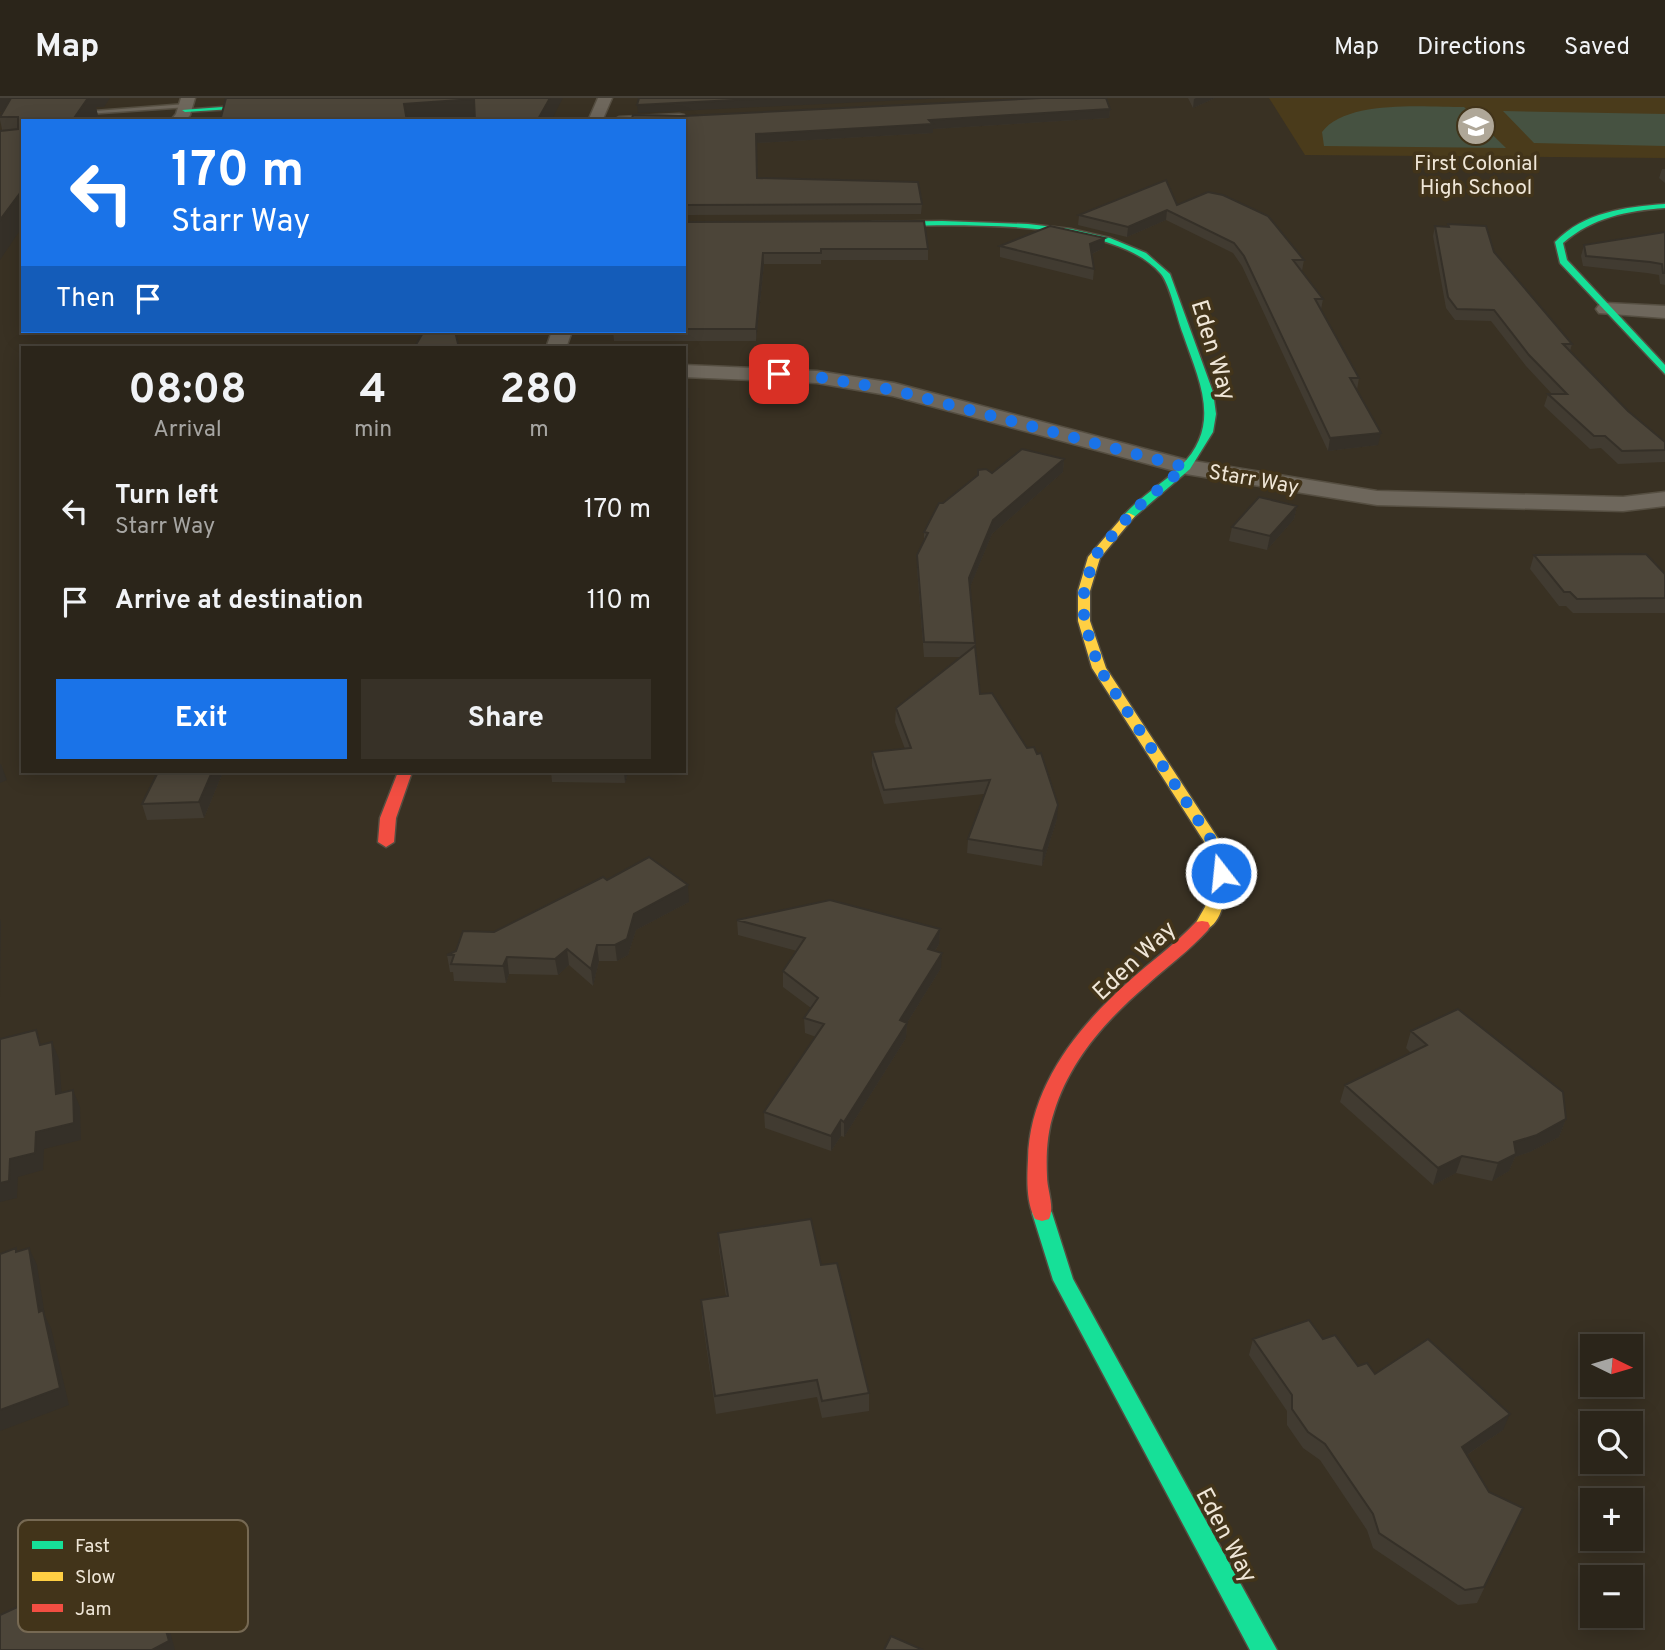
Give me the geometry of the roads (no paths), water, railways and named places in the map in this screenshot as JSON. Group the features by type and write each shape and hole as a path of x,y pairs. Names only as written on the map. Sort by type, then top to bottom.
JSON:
{"street":[{"path":"596,119 605,98"},
{"path":"184,109 293,104"},
{"path":"665,119 688,118"},
{"path":"1665,206 1630,209 1592,219 1569,229 1559,242 1563,261 1665,371"},
{"name":"Eden Way","path":"851,224 1037,227 1106,240 1133,250 1158,265 1166,274 1208,392 1211,414 1208,432 1198,452 1185,467 1133,511 1098,551 1084,591 1084,621 1099,668 1215,846 1221,873 1219,895 1206,922 1194,937 1133,987 1078,1047 1053,1083 1040,1119 1035,1169 1042,1223 1063,1280 1264,1650"},
{"path":"1606,309 1665,312"},
{"name":"Starr Way","path":"686,371 817,377 894,390 1185,467 1377,498 1623,504 1665,499"},
{"path":"386,842 388,818 405,773"}],"lane":[{"path":"66,114 184,109"}],"place":[{"name":"First Colonial High School","path":"1476,126"}]}
